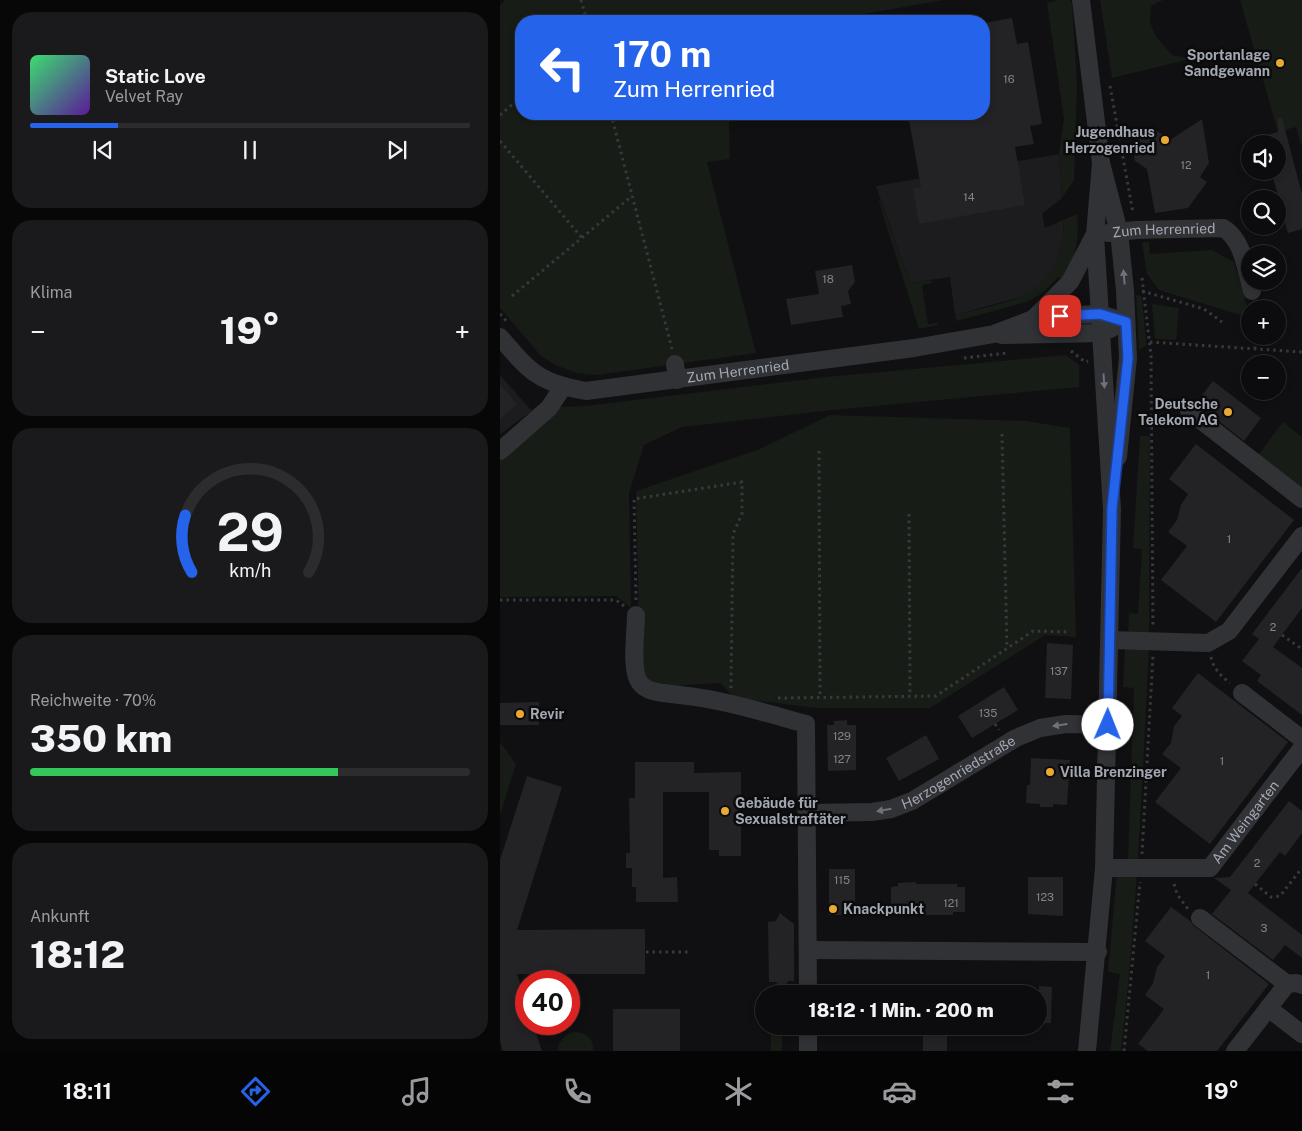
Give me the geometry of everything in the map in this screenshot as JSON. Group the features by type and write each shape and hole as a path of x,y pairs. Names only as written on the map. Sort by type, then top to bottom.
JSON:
{"street":[{"path":"1081,0 1101,163 1120,232 1126,322 1128,358 1112,508"},
{"path":"1088,1051 1104,868 1112,508 1095,235 1101,163"},
{"name":"Zum Herrenried","path":"1095,235 1120,232 1223,228 1230,232 1238,242 1252,291"},
{"path":"1033,319 1070,282 1095,235"},
{"name":"Zum Herrenried","path":"505,332 527,368 544,380 563,387 586,391 676,372 914,348 994,334 1033,319 1100,314 1126,322"},
{"name":"Zum Herrenried","path":"994,334 1010,336 1101,333 1126,322"},
{"path":"500,451 549,408 563,387"},
{"path":"1189,411 1302,499"},
{"path":"1110,640 1208,643 1229,631 1302,536"},
{"path":"636,616 635,670 640,683 648,689 660,693 704,697 806,724 808,985"},
{"path":"1242,692 1302,739"},
{"name":"Herzogenriedstraße","path":"807,813 872,812 891,809 912,802 1016,738 1040,728 1066,724 1108,725"},
{"name":"Am Weingarten","path":"1104,868 1210,868 1296,769 1302,748"},
{"path":"1195,915 1295,985 1268,1008 1235,1051"},
{"path":"808,950 1098,952"},
{"path":"1268,1008 1302,1034"},
{"path":"808,1035 808,1051"}],"path":[{"path":"581,0 585,15"},
{"path":"1108,78 1133,216"},
{"path":"500,115 515,102"},
{"path":"613,120 676,372"},
{"path":"500,141 582,238"},
{"path":"512,296 632,196"},
{"path":"1144,291 1204,309 1222,322"},
{"path":"500,314 505,332"},
{"path":"1150,342 1302,352"},
{"path":"1077,355 1085,362"},
{"path":"1002,434 1007,649"},
{"path":"819,451 820,698"},
{"path":"636,616 634,499 742,482 742,514 732,534 732,687 725,703"},
{"path":"909,514 910,696"},
{"path":"500,600 616,600 636,616"},
{"path":"770,696 779,698 820,698 936,696 1033,631 1070,632"},
{"path":"1282,635 1302,649"},
{"path":"1208,643 1212,663 1223,678"},
{"path":"995,724 999,731"},
{"path":"1255,884 1272,897 1280,896 1302,868"},
{"path":"1171,869 1177,894 1195,915"},
{"path":"646,952 691,952"}],"shaded area":[{"path":"505,0 944,0 858,15 515,15 515,120 730,120 730,159 707,162 756,353 597,375 577,373 555,365 541,356 500,308 500,5"},
{"path":"1058,0 1070,0 1072,4 1077,84 1074,180 1062,198 1059,154 1064,119 1047,3"},
{"path":"1100,0 1163,0 1151,6 1150,23 1157,38 1172,55 1190,59 1112,78"},
{"name":"Sportanlage Sandgewann","path":"1240,0 1302,0 1302,148 1296,127 1278,132"},
{"path":"1059,154 1062,198 1042,214 1045,228 1063,220 1063,240 1051,274 1037,289 1021,297 955,315 950,277 910,283 876,186"},
{"path":"880,199 910,283 931,280 932,283 922,285 928,324 938,323 938,325 919,329 879,202"},
{"path":"1077,214 1078,232 1076,248 1064,280 1058,277 1044,292 1023,303 957,321 955,315 1016,298 1029,292 1041,283 1051,272 1060,252 1063,238 1063,220"},
{"path":"1142,242 1149,242 1150,254 1212,250 1234,262 1245,300 1241,300 1241,315 1159,290 1147,274"},
{"path":"1136,295 1141,296 1142,299 1146,342 1146,346 1139,350"},
{"path":"1152,304 1179,308 1176,340 1155,339"},
{"path":"1066,355 1079,365 1079,387 832,410 682,427 644,445 629,493 631,608 616,596 500,597 500,458 558,407 585,406 826,377"},
{"path":"500,375 532,411 500,434"},
{"path":"830,415 1026,421 1070,428 1076,637 1045,635 930,708 818,708 735,698 720,683 654,687 640,671 636,491 760,449"},
{"path":"1283,422 1302,437 1302,487 1299,491 1256,458"},
{"path":"1140,436 1150,436 1149,636 1128,635 1129,613 1138,614 1142,549 1133,548"},
{"path":"1125,649 1149,650 1138,851 1127,1001 1121,1051 1110,1051 1120,974 1108,972 1118,861 1128,861 1134,688 1123,687"},
{"path":"500,742 516,764 500,815"},
{"path":"580,1033 582,1033 590,1039 594,1051 558,1051 562,1039 567,1035 580,1035"},
{"path":"771,1035 782,1035 782,1051 771,1051"}],"building":[{"path":"1012,18 1017,44 1028,42 1042,124 1030,126 1034,144 1015,147 1025,205 919,224 913,188 921,187 909,120 990,120 990,22"},
{"path":"1278,118 1282,118 1302,194 1302,229 1288,233 1286,226 1286,190 1277,190 1274,180 1286,180 1286,135 1268,135 1278,132"},
{"path":"1202,119 1209,163 1200,177 1207,182 1188,208 1155,213 1147,169 1135,161 1132,146 1141,134 1156,130 1170,140"},
{"path":"852,265 855,282 848,291 851,304 841,306 843,317 791,325 786,299 819,294 815,271"},
{"name":"Deutsche Telekom AG","path":"1213,381 1261,418 1244,441 1196,403"},
{"path":"500,384 517,404 500,419"},
{"path":"1196,444 1294,520 1216,622 1161,580 1187,546 1168,532 1177,520 1181,505 1188,494 1169,479"},
{"path":"1302,568 1302,608 1273,647 1302,668 1302,715 1257,681 1261,675 1242,661 1259,639 1252,634"},
{"path":"1047,643 1073,645 1071,699 1045,698"},
{"path":"1198,673 1288,742 1210,844 1155,802 1181,768 1162,754 1171,743 1174,726 1182,716 1172,708"},
{"path":"1004,687 1018,710 972,738 958,716"},
{"name":"Revir","path":"539,702 539,725 500,725 500,703"},
{"path":"847,720 847,725 856,725 856,770 828,771 827,725 834,725 834,721"},
{"path":"926,735 939,759 899,781 886,758"},
{"name":"Villa Brenzinger","path":"1031,758 1070,760 1067,805 1053,804 1053,807 1040,807 1040,804 1026,803 1027,785 1030,785"},
{"path":"635,762 694,762 694,773 741,772 741,856 719,856 719,850 709,850 709,792 663,792 663,878 677,877 678,902 636,902 636,887 632,887 632,868 626,868 626,853 630,853 629,798 635,798"},
{"path":"527,776 562,787 517,930 645,929 645,974 580,974 580,970 515,970 515,1035 537,1035 542,1051 503,1051 500,1041 500,860"},
{"path":"1289,801 1302,811 1302,833 1285,856 1280,852 1248,893 1302,935 1302,958 1285,945 1273,960 1212,914 1231,890 1214,878 1230,877"},
{"path":"829,869 855,869 855,915 829,915"},
{"path":"1028,877 1063,877 1063,916 1028,914"},
{"path":"916,882 916,884 957,884 957,887 965,887 965,912 953,912 953,915 902,915 902,911 891,911 891,887 898,886 898,883"},
{"path":"1171,907 1269,984 1217,1051 1148,1051 1138,1044 1164,1009 1145,995 1153,983 1157,967 1165,956 1145,941"},
{"path":"780,913 794,924 794,981 788,981 786,985 769,982 768,922 776,921"},
{"path":"1047,987 1052,987 1051,1023 1047,1023"},
{"path":"613,1009 680,1009 680,1051 613,1051"},
{"path":"923,1035 947,1035 947,1051 923,1051"}],"place":[{"name":"Sportanlage Sandgewann","path":"1280,63"},
{"name":"Jugendhaus Herzogenried","path":"1165,140"},
{"name":"Deutsche Telekom AG","path":"1228,412"},
{"name":"Revir","path":"520,714"},
{"name":"Villa Brenzinger","path":"1050,772"},
{"name":"Gebäude für Sexualstraftäter","path":"725,811"},
{"name":"Knackpunkt","path":"833,909"}],"route":[{"path":"1060,316 1100,314 1126,322 1128,358 1112,508 1108,725"}]}
